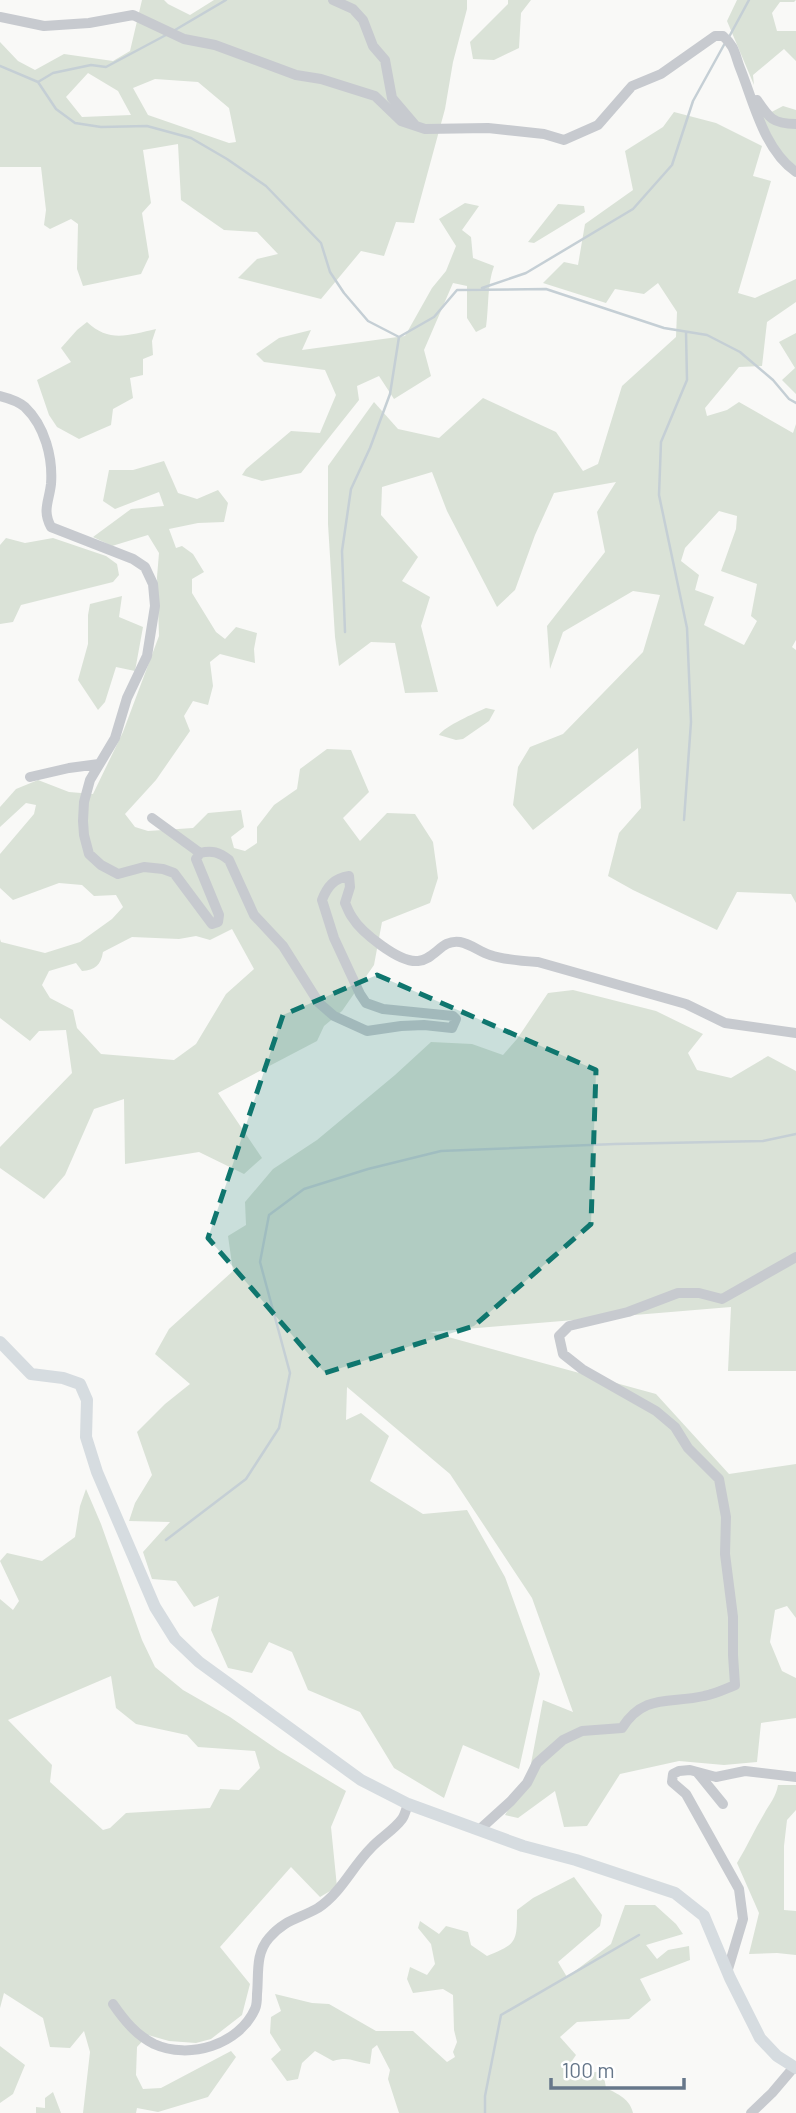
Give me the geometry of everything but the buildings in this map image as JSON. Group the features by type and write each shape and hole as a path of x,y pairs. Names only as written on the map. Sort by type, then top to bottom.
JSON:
{"main road":[{"path":"0,1342 31,1374 63,1378 80,1384 87,1400 86,1437 97,1472 155,1606 175,1639 199,1662 350,1772 408,1804 523,1846 576,1860 675,1893 704,1916 730,1978 760,2038 777,2056 795,2068"}],"street":[{"path":"333,0 353,9 363,20 373,46 385,60 391,98 415,126"},
{"path":"0,17 44,26 89,23 133,15 184,39 215,45 296,75 321,79 375,96 401,121 425,129 488,128 544,134 564,140 598,125 632,86 661,74 715,36 723,36 732,44 772,148 796,172"},
{"path":"751,96 758,100 769,117 781,124 796,124"},
{"path":"0,396 24,407 38,425 49,452 52,468 46,517 51,527 133,559 145,567 152,584 155,606 147,656 127,698 114,738 90,780 84,802 84,835 89,854 101,865 118,874 144,867 174,873 212,924 218,922 219,915 201,875 197,859 200,853 210,850 223,855 229,860 254,915 283,946 319,1003 334,1016 367,1031 424,1025 452,1028 456,1019 453,1016 383,1009 366,1003 334,938 322,900 327,888 340,877 349,876 350,887 345,902 352,918 363,931 401,958 417,962 433,956 450,942 463,942 490,955 538,962 685,1004 725,1023 796,1033"},
{"path":"30,777 99,764"},
{"path":"152,818 200,853"},
{"path":"479,1830 511,1801 527,1783 537,1763 563,1740 582,1731 622,1728 630,1715 643,1705 704,1696 735,1685 733,1617 725,1555 726,1517 719,1479 688,1448 675,1427 656,1411 582,1369 563,1354 559,1336 569,1326 628,1312 678,1293 699,1293 722,1299 796,1257"},
{"path":"728,1969 743,1919 739,1889 686,1794 672,1782 673,1774 690,1770 716,1777 745,1770 796,1777"},
{"path":"697,1772 723,1804"},
{"path":"113,2004 127,2025 153,2044 171,2050 205,2050 228,2038 243,2026 256,2008 259,1974 257,1959 268,1939 290,1920 318,1908 339,1890 370,1849 404,1818 408,1804"},
{"path":"751,2113 795,2068"}],"highlighted area":[{"path":"377,975 596,1070 591,1224 474,1326 325,1373 208,1238 283,1015"}],"shaded area":[{"path":"142,0 164,0 190,15 214,0 467,0 445,109 414,223 396,222 384,256 361,251 321,299 238,278 257,259 278,254 257,232 224,230 181,200 178,144 143,150 151,203 142,213 149,257 141,274 83,286 77,269 78,224 71,219 50,229 44,225 46,210 41,167 0,167 0,42 18,61 35,70 64,54 113,61 130,51","holes":["88,73 118,91 131,115 82,117 66,97","155,79 198,82 229,108 236,142 229,143 148,115 133,88"]},
{"path":"508,0 531,0 521,13 519,48 494,60 473,59 470,42 508,4"},
{"path":"737,0 796,0 780,2 772,13 777,31 796,31 796,61 784,49 753,75 754,85 727,21"},
{"path":"783,106 796,110 796,166 780,153 762,117"},
{"path":"674,112 716,123 762,146 753,176 771,181 738,293 755,298 796,279 796,302 767,322 762,366 739,367 705,408 707,416 727,410 739,402 793,433 796,424 796,640 792,647 796,650 796,903 791,894 737,892 717,930 608,876 619,833 641,808 638,748 533,830 513,805 518,767 530,747 563,734 643,652 660,595 633,591 563,632 550,669 547,626 605,552 597,512 616,482 554,493 515,590 497,607 447,511 432,472 382,487 381,515 418,557 402,581 430,597 421,626 438,692 405,693 395,643 371,642 339,666 335,637 328,524 328,466 374,402 398,429 439,438 483,398 556,432 583,471 598,464 622,386 676,337 677,312 658,283 644,294 615,289 606,303 543,283 564,262 578,265 585,224 633,190 625,151 663,127","holes":["719,511 737,516 736,529 721,571 757,584 751,616 757,621 744,645 704,625 714,597 695,590 699,575 681,561 685,548"]},
{"path":"465,203 479,206 462,230 471,237 473,258 494,266 486,327 476,332 467,318 467,286 453,283 424,350 431,376 394,399 379,376 357,386 359,400 301,473 262,481 242,475 291,431 320,433 336,395 325,370 264,362 256,354 279,338 311,330 302,350 405,336 432,288 446,271 456,246 439,219"},
{"path":"558,204 584,206 585,212 534,243 528,242"},
{"path":"87,322 103,333 120,336 156,329 152,341 153,355 143,359 143,375 130,378 133,398 113,409 111,425 79,439 57,427 49,415 37,380 71,362 61,348"},
{"path":"796,333 796,394 782,380 795,368 779,342"},
{"path":"164,461 178,493 197,499 218,490 228,503 224,522 198,523 169,529 176,548 182,546 193,554 204,572 192,579 192,593 216,632 225,639 236,627 257,633 255,663 220,654 210,662 213,686 208,705 193,701 184,716 190,731 156,780 125,814 135,827 148,831 193,828 208,813 241,810 244,827 231,837 234,848 245,851 257,843 257,827 274,805 297,789 300,769 327,749 351,750 369,792 343,818 360,841 387,813 415,814 433,842 438,878 430,903 382,922 374,965 342,1011 324,1026 317,1041 218,1093 262,1158 244,1174 199,1152 125,1164 124,1099 94,1109 65,1175 44,1199 0,1168 0,1147 72,1073 66,1030 39,1031 30,1041 0,1018 0,939 1,942 45,953 80,942 112,919 123,907 116,895 94,896 82,885 59,883 13,900 0,888 0,854 34,814 36,805 26,803 0,827 0,807 16,789 38,780 69,792 93,794 123,732 159,636 159,553 148,535 112,546 93,537 131,509 164,506 159,492 115,509 103,501 109,470 133,470","holes":["232,929 254,969 226,994 196,1044 174,1060 101,1054 77,1028 73,1010 50,998 42,985 49,971 76,963 82,971 94,968 101,960 103,952 132,937 179,939 196,936 210,940"]},
{"path":"6,538 25,543 53,538 106,556 117,564 119,575 113,582 21,605 13,622 0,624 0,545"},
{"path":"122,596 119,617 143,627 135,671 116,667 105,702 98,710 78,680 88,644 90,604"},
{"path":"486,708 495,710 489,721 463,739 456,740 439,735 454,724"},
{"path":"573,990 656,1011 703,1034 688,1053 697,1070 731,1078 768,1056 796,1071 796,1371 728,1371 731,1307 430,1332 656,1394 729,1474 796,1464 796,1618 787,1606 775,1610 770,1642 782,1671 796,1678 796,1718 761,1723 757,1762 724,1765 679,1761 620,1774 587,1826 564,1827 555,1791 518,1818 505,1815 529,1774 543,1700 573,1712 532,1598 450,1474 347,1387 346,1420 361,1413 389,1436 370,1481 423,1514 467,1510 505,1577 540,1674 519,1769 463,1745 444,1798 394,1768 360,1712 308,1690 292,1652 269,1642 252,1673 228,1668 211,1630 219,1596 194,1607 176,1581 152,1579 143,1552 170,1522 129,1521 135,1503 152,1475 137,1432 190,1384 155,1354 169,1329 233,1271 228,1236 246,1225 245,1202 273,1169 317,1140 431,1042 472,1044 503,1055 548,993"},
{"path":"86,1489 142,1640 155,1667 183,1690 346,1791 331,1827 337,1887 320,1897 291,1867 220,1947 250,1984 242,2015 211,2039 196,2043 169,2041 148,2035 137,2047 136,2075 143,2089 161,2088 231,2051 236,2057 208,2097 158,2112 137,2108 136,2113 83,2113 90,2052 84,2031 70,2048 50,2047 43,2018 4,1993 0,2008 0,1599 13,1610 19,1601 0,1561 7,1553 42,1561 75,1537","holes":["111,1676 116,1708 136,1724 187,1735 198,1747 255,1751 260,1768 239,1790 220,1789 210,1808 126,1813 110,1828 103,1830 50,1782 52,1765 8,1720"]},
{"path":"778,1785 796,1785 796,1810 787,1820 784,1846 784,1910 796,1911 796,1955 749,1954 759,1913 737,1863"},
{"path":"574,1877 602,1915 600,1926 558,1962 567,1977 611,1944 625,1905 655,1905 683,1934 646,1945 657,1959 668,1950 689,1946 690,1960 640,1979 651,2000 629,2019 577,2022 560,2037 576,2055 565,2071 575,2075 603,2071 606,2088 626,2101 633,2113 399,2113 388,2079 390,2070 377,2045 372,2049 370,2064 348,2059 333,2061 315,2051 302,2063 298,2079 287,2081 271,2059 281,2050 270,2033 271,2017 281,2011 275,1994 312,2003 329,2004 376,2031 413,2031 447,2062 455,2057 453,2052 457,2042 453,1995 443,1989 413,1993 407,1979 410,1967 427,1975 435,1964 431,1944 418,1928 420,1921 439,1934 446,1926 468,1932 471,1945 487,1956 510,1945 517,1929 517,1910 533,1898"},
{"path":"0,2046 25,2065 13,2094 0,2103"},
{"path":"53,2092 61,2113 36,2113 36,2107 45,2108 45,2098"}],"waterway":[{"path":"175,30 226,0"},
{"path":"729,37 749,0"},
{"path":"38,82 53,73 91,65 106,67 166,35"},
{"path":"482,288 526,273 633,209 672,165 693,101 725,43"},
{"path":"0,66 38,82 56,109 75,123 101,127 147,126 191,138 227,159 266,186 321,243 330,272 368,321 399,337 434,317 457,290 546,289 664,328 707,335 740,352 796,403"},
{"path":"684,820 691,722 687,628 659,495 661,442 687,380 686,332"},
{"path":"345,632 342,551 351,489 390,394 399,337"},
{"path":"166,1540 246,1479 279,1428 290,1373 260,1262 269,1215 304,1189 368,1169 441,1151 763,1141 796,1134"},
{"path":"485,2113 485,2096 501,2015 639,1935"}]}
